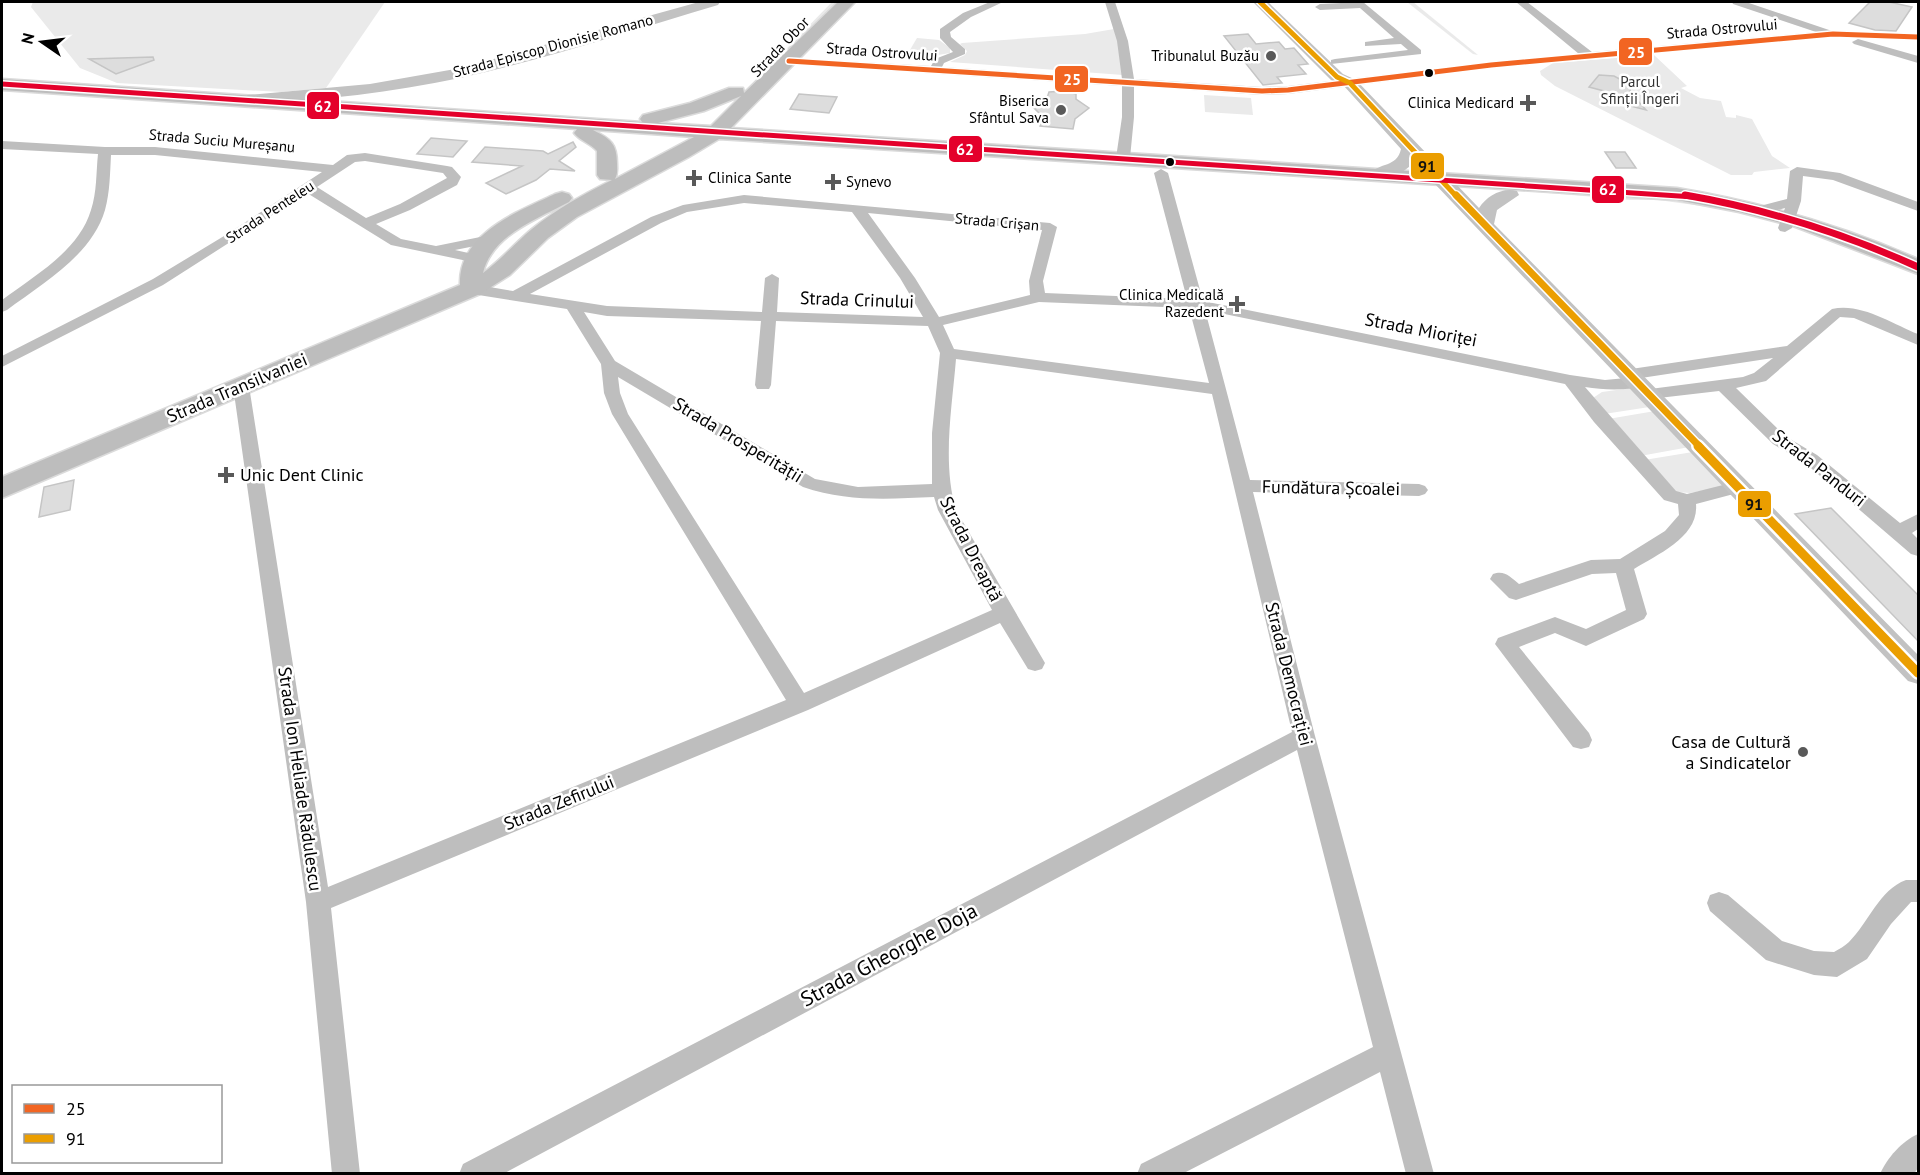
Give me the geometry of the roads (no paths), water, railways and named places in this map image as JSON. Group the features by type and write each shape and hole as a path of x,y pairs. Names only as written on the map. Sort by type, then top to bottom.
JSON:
{"main road":[{"name":"Strada Obor","path":"695,136 824,2"},
{"name":"Strada Obor","path":"695,136 762,89 847,2"},
{"path":"2,84 617,125 768,147 1161,173 1677,194 1776,213 1918,269"},
{"path":"762,89 756,102 756,111 762,120 778,130 824,140"},
{"path":"617,125 675,113 736,92"},
{"path":"2,94 584,133 824,140 1379,174 1510,195 1676,207 1721,214 1776,213"},
{"path":"584,133 598,140 607,150 615,178 701,156 768,147"},
{"name":"Strada Transilvaniei","path":"472,289 472,275 477,259 490,239 505,228 615,178 695,136"},
{"name":"Strada Transilvaniei","path":"2,488 472,289 495,275 569,212 615,178 695,136"},
{"path":"1721,214 1776,213"},
{"path":"490,239 518,254"},
{"path":"477,259 518,254"}],"street":[{"name":"Strada Episcop Dionisie Romano","path":"248,100 346,92 442,76 489,66 713,2"},
{"path":"935,70 939,61 959,54 960,49 946,38 944,32 967,15 998,2"},
{"path":"1110,2 1120,26 1130,83 1123,158"},
{"path":"1260,2 1337,77 1350,83 1410,148 1918,673"},
{"path":"1273,2 1348,75 1350,83"},
{"path":"1521,2 1591,57"},
{"path":"1737,2 1918,60"},
{"path":"1320,7 1363,5 1417,52 1335,62"},
{"name":"Strada Ostrovului","path":"789,61 1262,91 1350,83 1491,65 1833,34"},
{"path":"1833,34 1918,37"},
{"path":"1369,44 1403,40"},
{"name":"Strada Suciu Mureșanu","path":"2,145 105,151 155,151 336,168"},
{"path":"1379,174 1404,164 1409,156 1410,148"},
{"path":"2,307 65,256 93,225 98,211 105,151"},
{"name":"Strada Penteleu","path":"2,362 158,282 352,158 361,156 447,170 454,177 452,182 405,207 364,223"},
{"path":"1776,213 1797,171 1835,176 1918,207"},
{"name":"Strada Democrației","path":"1161,173 1219,390 1304,736 1420,1173"},
{"path":"308,188 396,242 477,259"},
{"path":"1485,223 1485,213 1489,206 1510,195"},
{"name":"Strada Crișan","path":"515,296 632,232 683,209 744,199 1050,227 1036,282 1039,297"},
{"path":"857,209 912,281 935,322 1039,297 1197,304"},
{"path":"433,250 490,239"},
{"path":"763,385 772,278"},
{"name":"Strada Crinului","path":"472,289 607,311 935,322 948,353"},
{"name":"Strada Mioriței","path":"1197,304 1570,380 1605,385 1639,383"},
{"name":"Strada Prosperității","path":"573,307 609,364 809,483 829,491 868,494 941,490"},
{"path":"1639,383 1722,384 1760,377 1837,312 1857,314 1918,340"},
{"path":"1639,383 1794,350"},
{"path":"948,353 1219,390"},
{"name":"Strada Dreaptă","path":"948,353 941,433 941,490 947,510 1004,613 1035,663"},
{"path":"609,364 612,393 620,414 800,704"},
{"path":"1570,380 1658,485 1670,496 1687,500 1739,487"},
{"name":"Strada Panduri","path":"1722,384 1779,440 1811,459 1918,549"},
{"name":"Strada Ion Heliade Rădulescu","path":"242,386 318,902 346,1173"},
{"name":"Fundătura Școalei","path":"1243,486 1419,489"},
{"path":"1500,579 1516,594 1591,567 1624,566 1672,536 1682,527 1688,515 1687,500"},
{"path":"1899,532 1918,520"},
{"path":"1581,740 1505,644 1555,625 1586,638 1636,614 1624,566"},
{"name":"Strada Zefirului","path":"318,902 800,704 1004,613"},
{"name":"Strada Gheorghe Doja","path":"473,1173 1304,736"},
{"path":"1719,903 1775,951 1814,963 1837,964 1858,950 1882,916 1906,891 1918,891"},
{"path":"1151,1173 1389,1053"},
{"path":"1894,1173 1918,1148"}],"place":[{"name":"Tribunalul Buzău","path":"1271,56"},
{"name":"Clinica Medicard","path":"1528,103"},
{"name":"Biserica Sfântul Sava","path":"1061,110"},
{"name":"Clinica Sante","path":"694,178"},
{"name":"Synevo","path":"833,182"},
{"name":"Clinica Medicală Razedent","path":"1237,304"},
{"name":"Unic Dent Clinic","path":"226,475"},
{"name":"Casa de Cultură a Sindicatelor","path":"1803,752"}],"park label":[{"name":"Parcul Sfinții Îngeri","path":"1640,90"}]}
